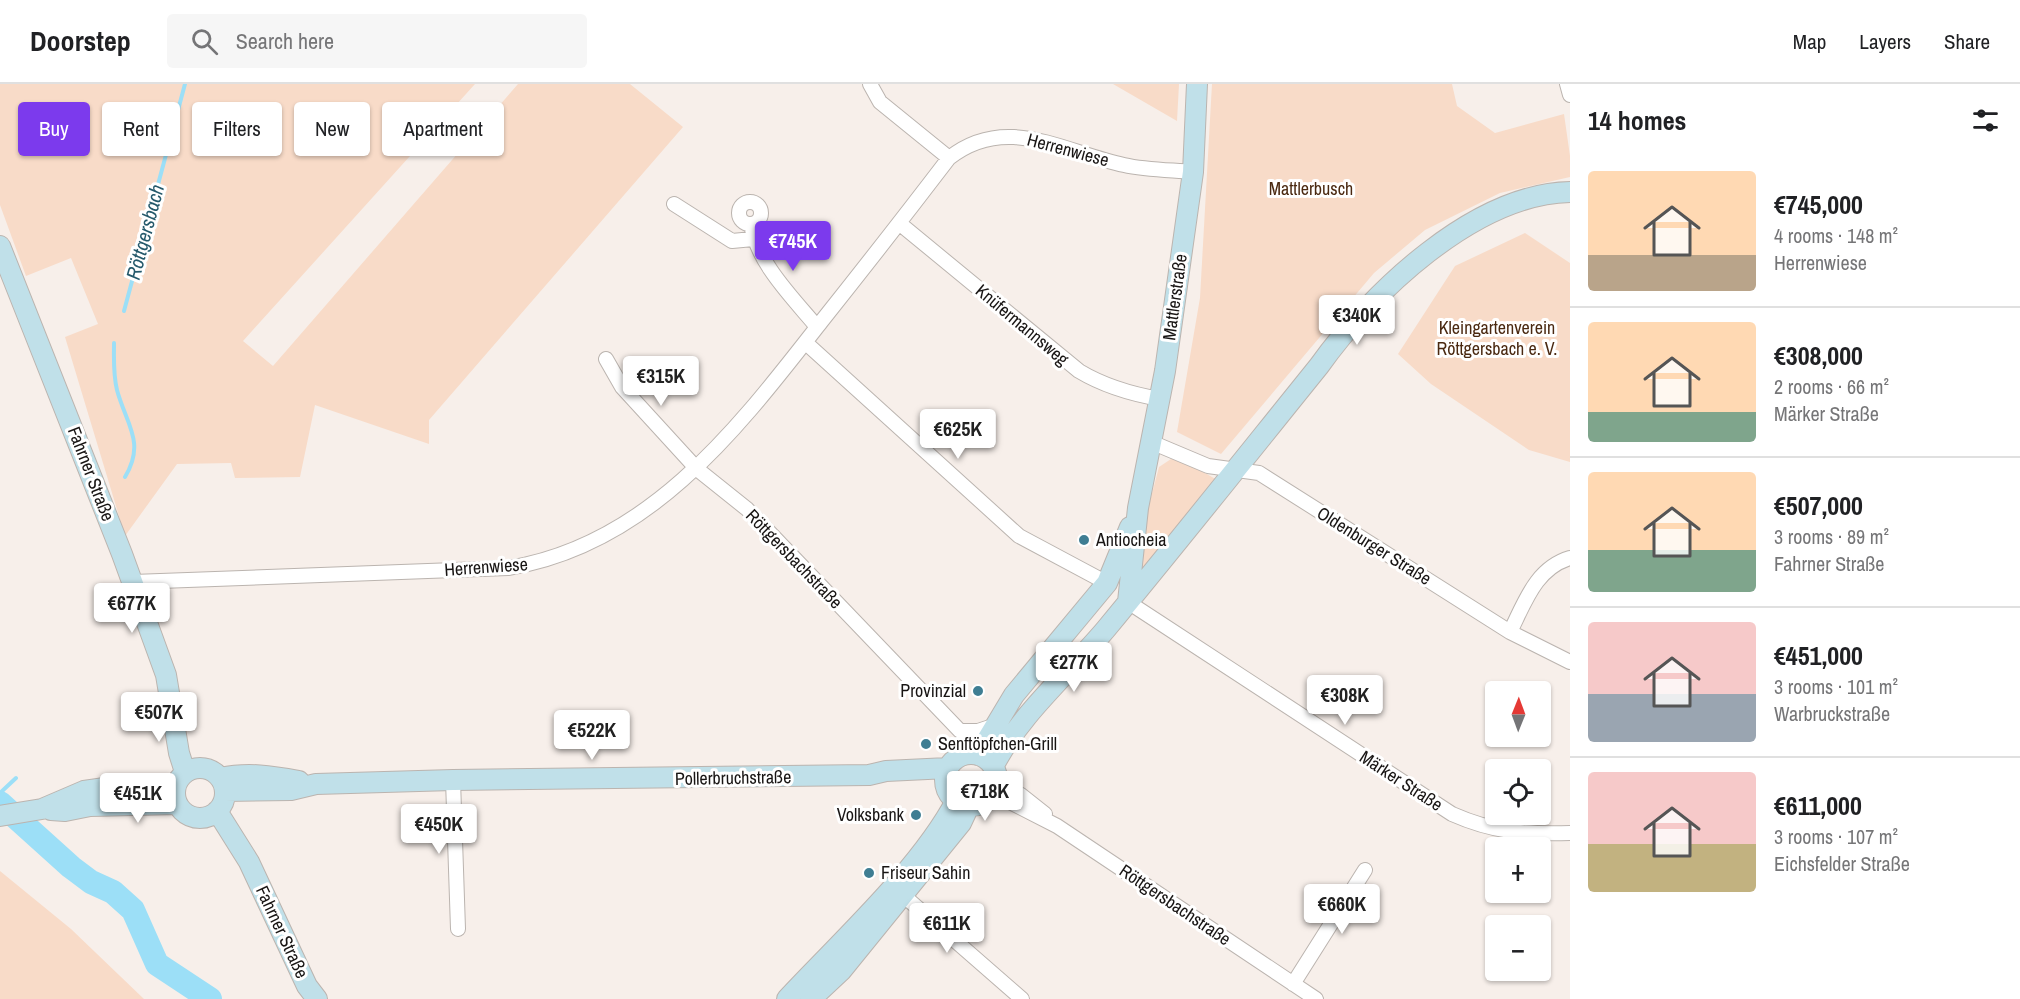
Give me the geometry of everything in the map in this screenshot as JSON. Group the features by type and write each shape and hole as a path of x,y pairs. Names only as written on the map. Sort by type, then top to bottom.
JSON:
{"street":[{"path":"870,84 880,102 949,158"},
{"name":"Mattlerstraße","path":"1128,602 1138,508 1160,399 1193,172 1197,84"},
{"path":"1567,84 1570,95"},
{"name":"Herrenwiese","path":"133,582 508,568 541,562 582,548 614,531 697,469 806,343 949,158 963,147 988,137 1024,136 1125,166 1193,172"},
{"path":"962,803 977,805 1001,750 1025,719 1128,602 1319,366 1347,327 1396,277 1478,221 1546,194 1570,192"},
{"path":"1478,221 1570,202"},
{"path":"674,204 732,241 753,239"},
{"name":"Knüfermannsweg","path":"899,223 1079,371 1097,382 1137,395 1160,399"},
{"path":"751,224 753,239 781,283 817,327"},
{"name":"Fahrner Straße","path":"0,246 133,582 166,675 172,705 191,769"},
{"path":"806,343 1019,536 1107,583"},
{"name":"Röttgersbachstraße","path":"606,359 622,387 697,469 747,509 960,731 978,731 996,725"},
{"name":"Oldenburger Straße","path":"1151,442 1208,466 1259,473 1510,632 1570,662"},
{"name":"Mattlerstraße","path":"990,775 996,725 1014,695 1107,583 1138,508"},
{"path":"1510,632 1543,572 1558,562 1570,558"},
{"name":"Märker Straße","path":"1128,602 1452,814 1500,831 1521,834 1570,833"},
{"path":"962,803 947,775 964,755 990,775"},
{"path":"191,769 213,771 223,784 225,797 211,814 186,814 175,797 178,779 191,769"},
{"name":"Pollerbruchstraße","path":"223,784 291,790 316,784 453,780 869,775 886,771 947,775"},
{"name":"Röttgersbachstraße","path":"990,775 1006,800 1057,826 1316,999"},
{"path":"453,780 458,928"},
{"path":"0,816 42,809 64,812 90,806 175,797"},
{"path":"811,999 841,971 939,830 962,803"},
{"name":"Fahrner Straße","path":"211,814 217,835 249,862 307,986 317,999"},
{"path":"1293,984 1365,870"},
{"path":"787,999 898,890"},
{"path":"898,890 1022,999"}],"green space":[{"path":"0,84 475,84 459,102 382,102 382,156 410,156 243,341 273,366 455,156 504,156 502,102 518,84 630,84 683,127 429,420 429,444 315,405 300,477 235,478 231,463 177,464 125,536 65,337 98,324 71,258 26,276 0,205"},
{"path":"1113,84 1179,84 1177,121"},
{"name":"Mattlerbusch","path":"1212,84 1452,84 1457,106 1495,133 1564,114 1570,156 1570,177 1500,193 1425,230 1374,273 1221,454 1177,432 1200,298"},
{"name":"Kleingartenverein Röttgersbach e. V.","path":"1525,233 1570,263 1570,462 1529,450 1431,384 1398,354 1455,266"},
{"path":"1171,459 1184,461 1219,481 1214,494 1203,494 1143,568 1144,524 1159,467"},
{"path":"0,871 71,929 144,999 0,999"}],"waterway":[{"name":"Röttgersbach","path":"124,311 185,84"},
{"name":"Röttgersbach","path":"114,343 116,384 134,443 131,465 125,477"},
{"name":"Röttgersbach","path":"0,793 16,778"},
{"path":"0,803 71,867 91,882 113,892 133,910 157,964 210,999"}],"place":[{"name":"Antiocheia","path":"1084,540"},
{"name":"Provinzial","path":"978,691"},
{"name":"Senftöpfchen-Grill","path":"926,744"},
{"name":"Volksbank","path":"916,815"},
{"name":"Friseur Sahin","path":"869,873"}]}
